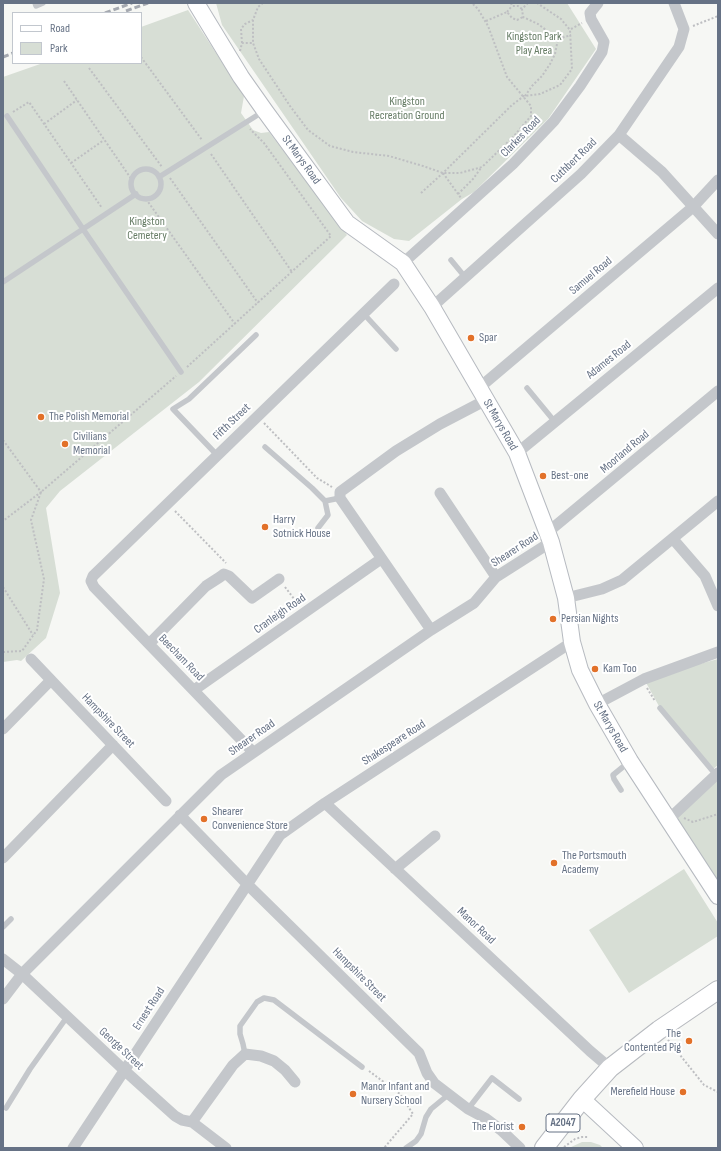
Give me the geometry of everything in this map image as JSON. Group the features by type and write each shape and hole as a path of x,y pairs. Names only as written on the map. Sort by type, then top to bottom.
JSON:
{"main road":[{"name":"A2047","path":"544,1148 582,1099 610,1068 659,1030 718,990"}],"street":[{"name":"St Marys Road","path":"196,3 241,77 347,223 403,263 432,307 517,453 550,537 566,598 572,642 580,670 597,704 630,761 671,817 718,896"},
{"name":"Clarkes Road","path":"403,263 513,164 554,121 580,86 602,52 604,42 591,19 590,13 598,3"},
{"path":"674,3 684,29"},
{"name":"Cuthbert Road","path":"432,307 581,174 619,135 679,47 684,29"},
{"path":"619,135 662,172 718,234"},
{"name":"Samuel Road","path":"340,495 396,451 440,424 482,394 693,206 718,180"},
{"name":"Fifth Street","path":"91,581 93,576 394,284"},
{"name":"Adames Road","path":"517,453 718,288"},
{"name":"Moorland Road","path":"550,537 718,392"},
{"path":"440,493 496,577"},
{"path":"340,495 381,559 431,630"},
{"path":"566,598 602,590 622,580 718,501"},
{"name":"Shearer Road","path":"3,999 22,974 212,782 253,752 474,602 496,577 550,537"},
{"path":"673,539 704,576 718,606"},
{"name":"Cranleigh Road","path":"194,690 381,559"},
{"path":"149,644 206,586 224,574 229,576 252,598 279,579"},
{"name":"Beecham Road","path":"91,581 94,587 253,752"},
{"name":"Shakespeare Road","path":"247,884 280,835 325,803 572,642"},
{"path":"597,704 644,679 718,652"},
{"name":"Hampshire Street","path":"31,659 166,801"},
{"path":"3,729 51,680"},
{"path":"3,858 113,745"},
{"path":"671,817 717,774"},
{"name":"Manor Road","path":"325,803 610,1068"},
{"name":"Hampshire Street","path":"180,815 247,884 419,1052 427,1073 434,1083 448,1095 501,1130 520,1148"},
{"path":"395,869 435,836"},
{"name":"Ernest Road","path":"73,1148 247,884"},
{"name":"George Street","path":"3,959 22,974 175,1116 182,1120 192,1122 226,1148"},
{"path":"697,1004 718,984"},
{"path":"192,1122 233,1065 245,1054 262,1056 274,1061 285,1070 295,1082"},
{"path":"582,1099 635,1148"}],"lane":[{"path":"35,3 36,6 43,3"},
{"path":"159,177 265,111"},
{"path":"7,116 181,372"},
{"path":"147,170 152,171 159,177 161,182 159,192 151,198 146,199 139,197 133,190 132,180 138,172 147,170"},
{"path":"3,282 136,194"},
{"path":"451,260 465,278"},
{"path":"364,313 396,349"},
{"path":"217,455 173,409 189,399 256,335"},
{"path":"527,388 555,422"},
{"path":"265,447 312,488 325,502 328,515 318,528"},
{"path":"325,502 340,495"},
{"path":"660,708 717,774"},
{"path":"621,790 613,775 630,761"},
{"path":"3,927 11,919"},
{"path":"245,1054 244,1044 240,1034 240,1026 257,1002 264,998 274,1000 362,1067"},
{"path":"6,1108 30,1069 67,1017"},
{"path":"468,1109 492,1078 519,1099"},
{"path":"406,1148 416,1141 421,1134 426,1117 431,1109 448,1095"}],"path":[{"path":"263,3 258,7 253,20 253,43 259,59 308,130 330,146 353,152 389,156 423,166 443,174 460,173 482,167"},
{"path":"458,194 473,179 482,167 513,137 531,116 531,106 507,77 486,21 472,3"},
{"path":"522,9 528,3"},
{"path":"524,96 540,94 560,85 572,69 570,30 561,19 537,3"},
{"path":"486,21 507,12 512,4 522,9 523,17"},
{"path":"507,12 512,18 517,20 523,17"},
{"path":"684,29 718,16"},
{"path":"523,17 538,24 558,39"},
{"path":"236,55 240,52 242,43 241,29 245,24 253,20"},
{"path":"558,39 571,35"},
{"path":"421,192 443,174 493,124 524,96 542,76 555,54 558,39"},
{"path":"242,43 253,43"},
{"path":"142,58 207,148 292,272"},
{"path":"89,68 166,173 258,303"},
{"path":"64,81 132,180"},
{"path":"44,124 77,100"},
{"path":"7,116 29,102 106,214"},
{"path":"3,521 41,492 181,372 331,236 264,143 245,124"},
{"path":"70,163 104,139"},
{"path":"443,174 468,205"},
{"path":"146,199 235,324"},
{"path":"257,416 317,478 340,495"},
{"path":"3,440 41,492"},
{"path":"3,652 22,651 37,630 44,579 31,520 41,492"},
{"path":"168,503 226,563 224,574"},
{"path":"279,579 305,613"},
{"path":"3,587 33,635"},
{"path":"644,679 648,690 660,708"},
{"path":"671,817 693,822 718,814"},
{"path":"659,1030 704,1085 718,1092"},
{"path":"362,1067 400,1094 412,1114 384,1148"},
{"path":"563,1148 575,1139 589,1137"}],"green space":[{"name":"Kingston Recreation Ground","path":"216,3 567,3 596,49 548,119 474,192 462,199 409,241 394,239 362,221 341,198 222,25"},
{"name":"Kingston Cemetery","path":"188,10 244,96 241,113 253,130 261,133 269,132 347,235 199,382 60,491 46,508 60,593 46,638 21,661 17,660 3,662 3,77 40,64 142,64 142,27"},
{"path":"718,659 718,765 712,770 660,708 644,679"},
{"path":"718,773 718,896 668,820"},
{"path":"684,869 718,923 718,936 629,993 589,930"},
{"path":"582,1142 591,1142 600,1145 603,1148 569,1148"}],"railway":[{"path":"108,12 132,3"},
{"path":"126,11 148,3"},
{"path":"3,57 12,53"}],"place":[{"name":"Spar","path":"471,338"},
{"name":"The Polish Memorial","path":"41,417"},
{"name":"Civilians Memorial","path":"65,444"},
{"name":"Best-one","path":"543,476"},
{"name":"Harry Sotnick House","path":"265,527"},
{"name":"Persian Nights","path":"553,619"},
{"name":"Kam Too","path":"595,669"},
{"name":"Shearer Convenience Store","path":"204,819"},
{"name":"The Portsmouth Academy","path":"554,863"},
{"name":"The Contented Pig","path":"689,1041"},
{"name":"Merefield House","path":"683,1092"},
{"name":"Manor Infant and Nursery School","path":"353,1094"},
{"name":"The Florist","path":"522,1127"}],"park label":[{"name":"Kingston Park Play Area","path":"534,44"}]}
